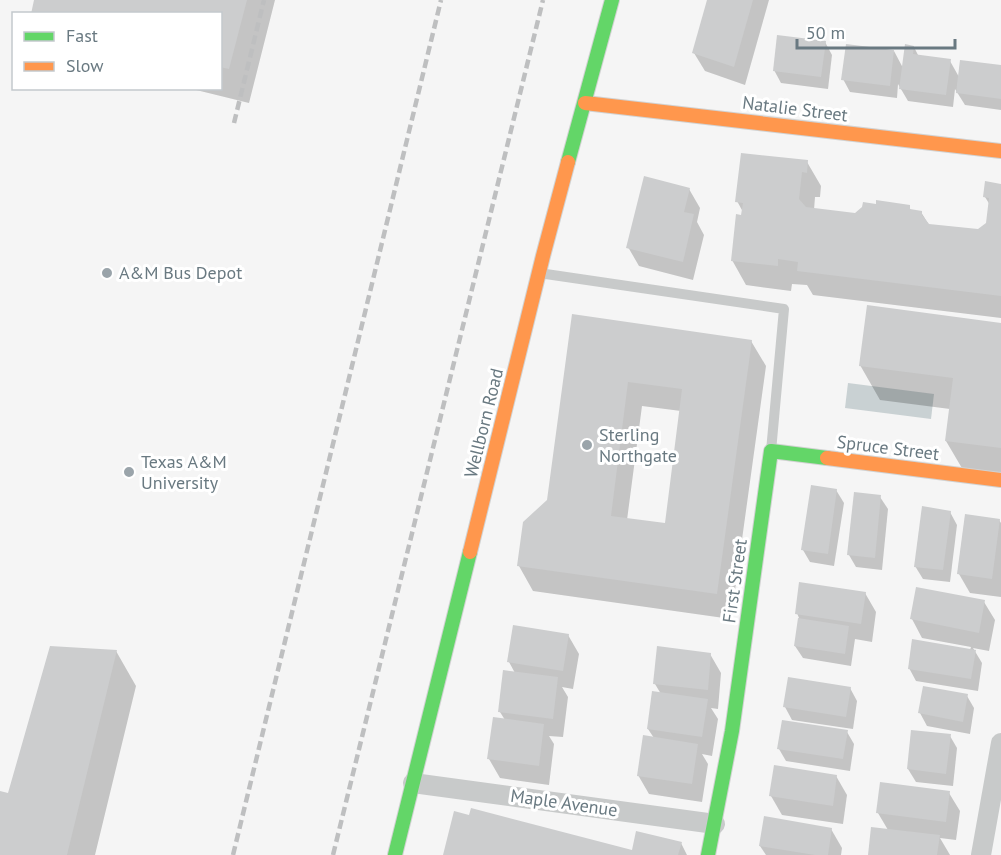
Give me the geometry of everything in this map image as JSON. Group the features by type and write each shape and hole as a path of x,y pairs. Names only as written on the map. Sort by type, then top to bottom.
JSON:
{"street":[{"name":"Wellborn Road","path":"395,855 539,273 612,0"},
{"name":"Natalie Street","path":"585,103 1001,151"},
{"name":"Spruce Street","path":"771,451 1001,480"},
{"name":"First Street","path":"708,855 732,731 771,451"},
{"path":"981,855 1001,744"},
{"name":"Maple Avenue","path":"413,783 715,824"}],"lane":[{"name":"First Street","path":"539,273 784,309 771,451"}],"shaded area":[{"path":"848,383 934,394 931,419 845,408"}],"building":[{"path":"34,0 247,0 229,69 222,67 222,12 31,12"},
{"path":"707,0 753,0 734,67 692,53"},
{"path":"777,35 826,41 821,77 773,71"},
{"path":"846,44 894,50 890,86 841,80"},
{"path":"905,44 914,46 913,54 951,59 946,95 899,89"},
{"path":"960,60 1001,65 1001,99 956,93"},
{"path":"741,153 808,160 807,173 802,172 799,199 806,207 855,213 862,207 863,202 876,204 876,200 910,205 910,209 922,211 922,215 929,224 978,229 986,223 989,198 983,197 985,181 1001,184 1001,296 797,271 798,262 778,259 778,266 731,261 736,214 741,215 743,203 735,202"},
{"path":"644,176 690,188 684,212 694,214 683,262 626,248"},
{"path":"867,305 1001,323 1001,448 945,441 953,378 859,366"},
{"name":"Sterling Northgate","path":"572,314 752,340 717,594 517,566 523,522 547,500","holes":["628,382 682,389 665,523 611,516"]},
{"path":"811,485 837,489 828,554 801,550"},
{"path":"854,492 881,495 875,558 847,555"},
{"path":"922,506 951,511 943,570 914,567"},
{"path":"965,514 1000,519 992,579 957,574"},
{"path":"799,582 866,592 861,624 795,614"},
{"path":"916,587 985,600 979,633 910,619"},
{"path":"798,618 849,626 845,654 794,646"},
{"path":"513,625 569,634 563,671 507,662"},
{"path":"912,639 976,650 971,679 908,669"},
{"path":"50,646 117,650 67,855 0,855 0,791 8,793"},
{"path":"657,646 711,653 708,690 653,684"},
{"path":"503,670 558,677 553,719 498,712"},
{"path":"788,677 851,687 846,717 783,707"},
{"path":"923,686 968,694 963,722 918,713"},
{"path":"652,691 708,699 702,737 647,729"},
{"path":"493,717 544,724 539,766 487,759"},
{"path":"782,720 848,730 843,759 777,749"},
{"path":"911,730 951,734 946,774 907,769"},
{"path":"643,735 698,744 692,784 637,776"},
{"path":"774,765 837,775 833,806 769,796"},
{"path":"880,782 950,791 946,822 876,813"},
{"path":"471,808 632,850 636,831 682,842 678,855 443,855 454,811 469,815"},
{"path":"764,816 832,828 828,855 759,846"},
{"path":"871,827 940,835 937,855 868,855"}],"railway":[{"path":"234,123 264,0"},
{"path":"233,855 441,0"},
{"path":"333,855 543,0"}],"traffic: fast":[{"path":"568,162 612,0"},
{"path":"708,855 732,731 771,451 827,458"},
{"path":"395,855 470,552"}],"traffic: slow":[{"path":"585,103 1001,151"},
{"path":"470,552 568,162"},
{"path":"827,458 1001,480"}],"place":[{"name":"A&M Bus Depot","path":"107,273"},
{"name":"Sterling Northgate","path":"587,445"},
{"name":"Texas A&M University","path":"129,472"}]}
